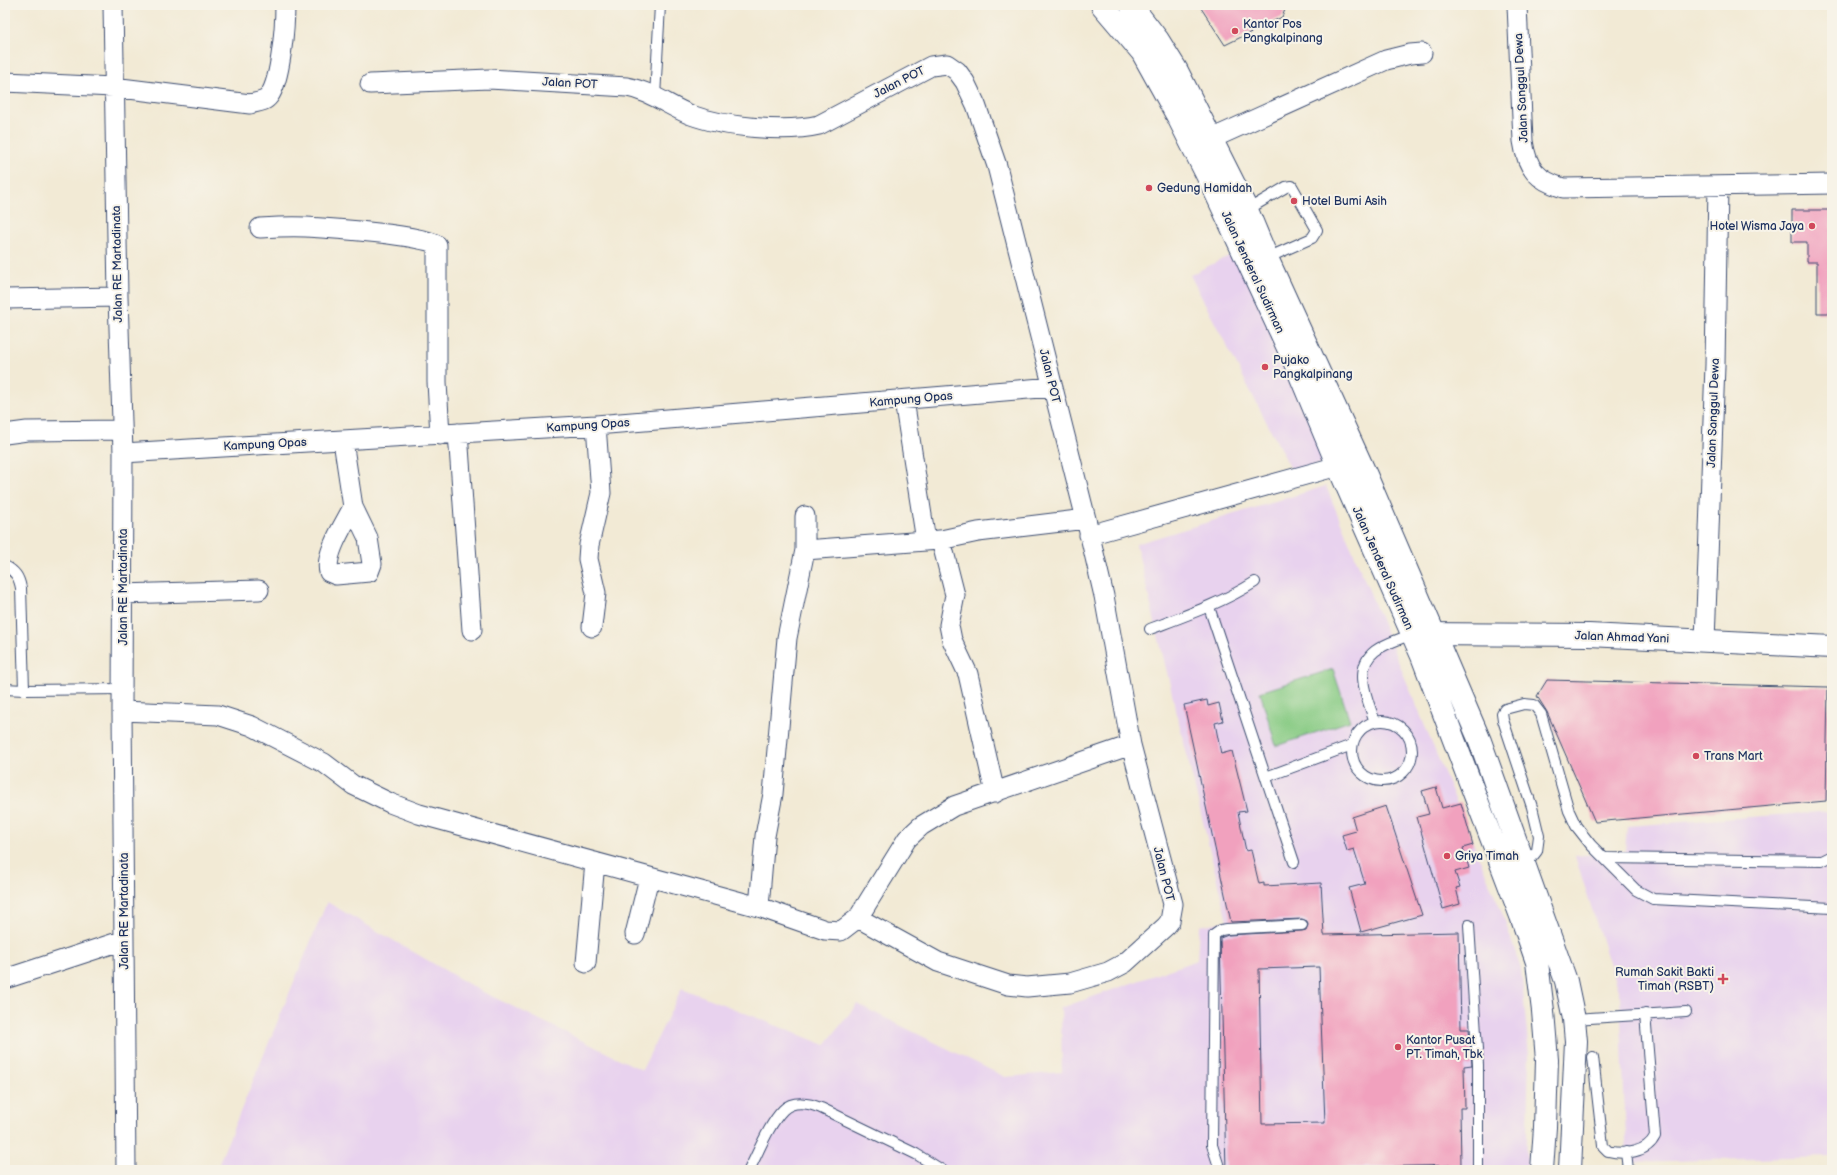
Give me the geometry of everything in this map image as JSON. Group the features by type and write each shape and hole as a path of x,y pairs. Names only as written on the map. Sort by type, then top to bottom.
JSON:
{"main road":[{"name":"Jalan Jenderal Sudirman","path":"1102,5 1142,52 1201,134 1247,210 1257,260 1295,363 1338,466 1412,634 1516,901 1537,962 1543,1011 1547,1060 1542,1170"},
{"name":"Jalan Jenderal Sudirman","path":"1131,5 1158,40 1176,69 1201,134 1214,189 1257,260 1366,475 1480,741 1526,865 1566,981 1574,1020 1576,1041 1570,1170"},
{"name":"Jalan Ahmad Yani","path":"1412,634 1589,635 1832,647"}],"street":[{"name":"Jalan RE Martadinata","path":"113,5 113,87 123,453 121,594 124,689 122,711 126,1170"},
{"path":"5,82 113,87 250,104 264,100 269,96 273,89 280,60 285,28 285,5"},
{"name":"Jalan Sanggul Dewa","path":"1517,5 1523,141 1525,156 1535,173 1548,183 1563,188 1832,184"},
{"path":"1201,134 1386,60 1410,54 1422,53"},
{"name":"Jalan POT","path":"370,84 489,79 627,87 642,90 692,115 729,125 768,128 808,127 819,125 931,66 947,64 951,66 965,82 997,166 1053,387 1088,527 1105,603 1131,745 1173,904 1170,921 1166,926 1125,963 1108,972 1070,983 1027,988 1008,985 938,962 858,918"},
{"name":"Jalan Sanggul Dewa","path":"1705,641 1715,365 1718,186"},
{"path":"260,228 314,228 409,237 433,243 437,246 438,382 449,434 472,630"},
{"path":"5,299 118,298"},
{"name":"Kampung Opas","path":"123,453 596,425 1053,387"},
{"path":"904,400 933,540 955,595 949,625 952,640 968,674 995,793"},
{"path":"592,627 596,593 588,559 589,546 601,489 596,425"},
{"path":"5,434 27,431 122,430"},
{"path":"344,441 353,507"},
{"path":"805,550 933,540 978,532 1088,527 1338,466"},
{"path":"759,907 765,836 772,794 787,638 805,550 805,516"},
{"path":"121,594 258,590"},
{"path":"122,711 218,714 252,726 324,763 353,785 390,803 419,814 759,907 825,930 836,931 840,931 858,918 907,839 921,826 954,806 1131,745"},
{"path":"586,963 595,862"},
{"path":"635,934 649,878"},
{"path":"5,979 124,940"}],"lane":[{"path":"655,97 660,5"},
{"path":"1247,210 1286,187 1292,186 1317,230 1312,238 1257,260"},
{"path":"5,566 12,569 19,578 22,588 24,690"},
{"path":"1150,629 1232,597 1255,582"},
{"path":"1209,607 1294,862"},
{"path":"1375,722 1362,680 1369,658 1374,651 1412,634"},
{"path":"5,689 124,689"},
{"path":"1526,865 1537,851 1539,836 1532,807 1502,720 1502,714 1505,708 1524,704 1534,706 1541,714 1569,811 1576,826 1591,845 1606,858 1636,890 1653,898 1832,908"},
{"path":"1386,721 1397,725 1406,732 1412,741 1413,753 1411,764 1404,773 1395,779 1384,782 1373,781 1363,775 1356,766 1352,756 1352,745 1357,734 1365,726 1375,722 1386,721"},
{"path":"1266,778 1352,745"},
{"path":"1606,858 1822,861 1832,856"},
{"path":"1220,1170 1212,1145 1214,935 1220,930 1227,929 1302,925"},
{"path":"1469,925 1478,1065 1478,1170"},
{"path":"1574,1020 1686,1012"},
{"path":"1593,1057 1603,1146 1608,1151 1626,1152 1644,1148 1652,1143 1655,1136 1645,1014"},
{"path":"749,1170 773,1125 783,1110 800,1104 812,1104 916,1154 942,1170"},
{"path":"1626,1152 1628,1170"}],"shaded area":[{"name":"Pujako Pangkalpinang","path":"1233,254 1342,458 1292,471 1190,275"},
{"path":"1326,486 1504,918 1521,969 1529,1055 1526,1170 225,1170 219,1163 327,902 479,990 642,1070 682,988 825,1045 857,1004 1005,1077 1062,1072 1061,1008 1197,960 1199,926 1227,921 1136,544"},
{"name":"Rumah Sakit Bakti Timah (RSBT)","path":"1832,811 1832,1157 1627,1162 1620,997 1575,856 1625,851 1627,826"}],"green space":[{"path":"1333,669 1350,721 1276,746 1260,692"}],"building":[{"name":"Kantor Pos Pangkalpinang","path":"1199,5 1287,5 1282,17 1225,45"},
{"name":"Hotel Wisma Jaya","path":"1792,210 1832,210 1832,313 1817,313 1817,262 1807,262 1807,242 1792,242"},
{"name":"Trans Mart","path":"1547,680 1828,687 1826,801 1595,822 1547,712 1537,696"},
{"path":"1207,700 1208,706 1219,703 1223,721 1215,723 1221,754 1232,751 1247,811 1238,812 1246,851 1251,850 1259,884 1264,883 1264,886 1321,883 1324,935 1459,932 1461,1029 1469,1029 1472,1065 1464,1066 1465,1108 1460,1108 1461,1165 1321,1168 1321,1170 1226,1170 1220,938 1228,935 1302,931 1306,930 1308,925 1307,921 1302,919 1231,922 1184,705","holes":["1319,967 1325,1123 1262,1124 1259,969"]},
{"path":"1436,787 1442,808 1461,803 1473,845 1463,848 1469,868 1455,872 1460,887 1456,888 1460,904 1443,909 1417,817 1429,814 1422,791"},
{"path":"1386,806 1422,915 1361,932 1349,888 1365,884 1354,849 1347,851 1342,835 1356,831 1352,817"}],"place":[{"name":"Kantor Pos Pangkalpinang","path":"1235,31"},
{"name":"Gedung Hamidah","path":"1149,188"},
{"name":"Hotel Bumi Asih","path":"1294,201"},
{"name":"Hotel Wisma Jaya","path":"1812,226"},
{"name":"Pujako Pangkalpinang","path":"1265,367"},
{"name":"Trans Mart","path":"1696,756"},
{"name":"Griya Timah","path":"1447,856"},
{"name":"Rumah Sakit Bakti Timah (RSBT)","path":"1723,979"},
{"name":"Kantor Pusat PT. Timah, Tbk","path":"1398,1047"}]}
